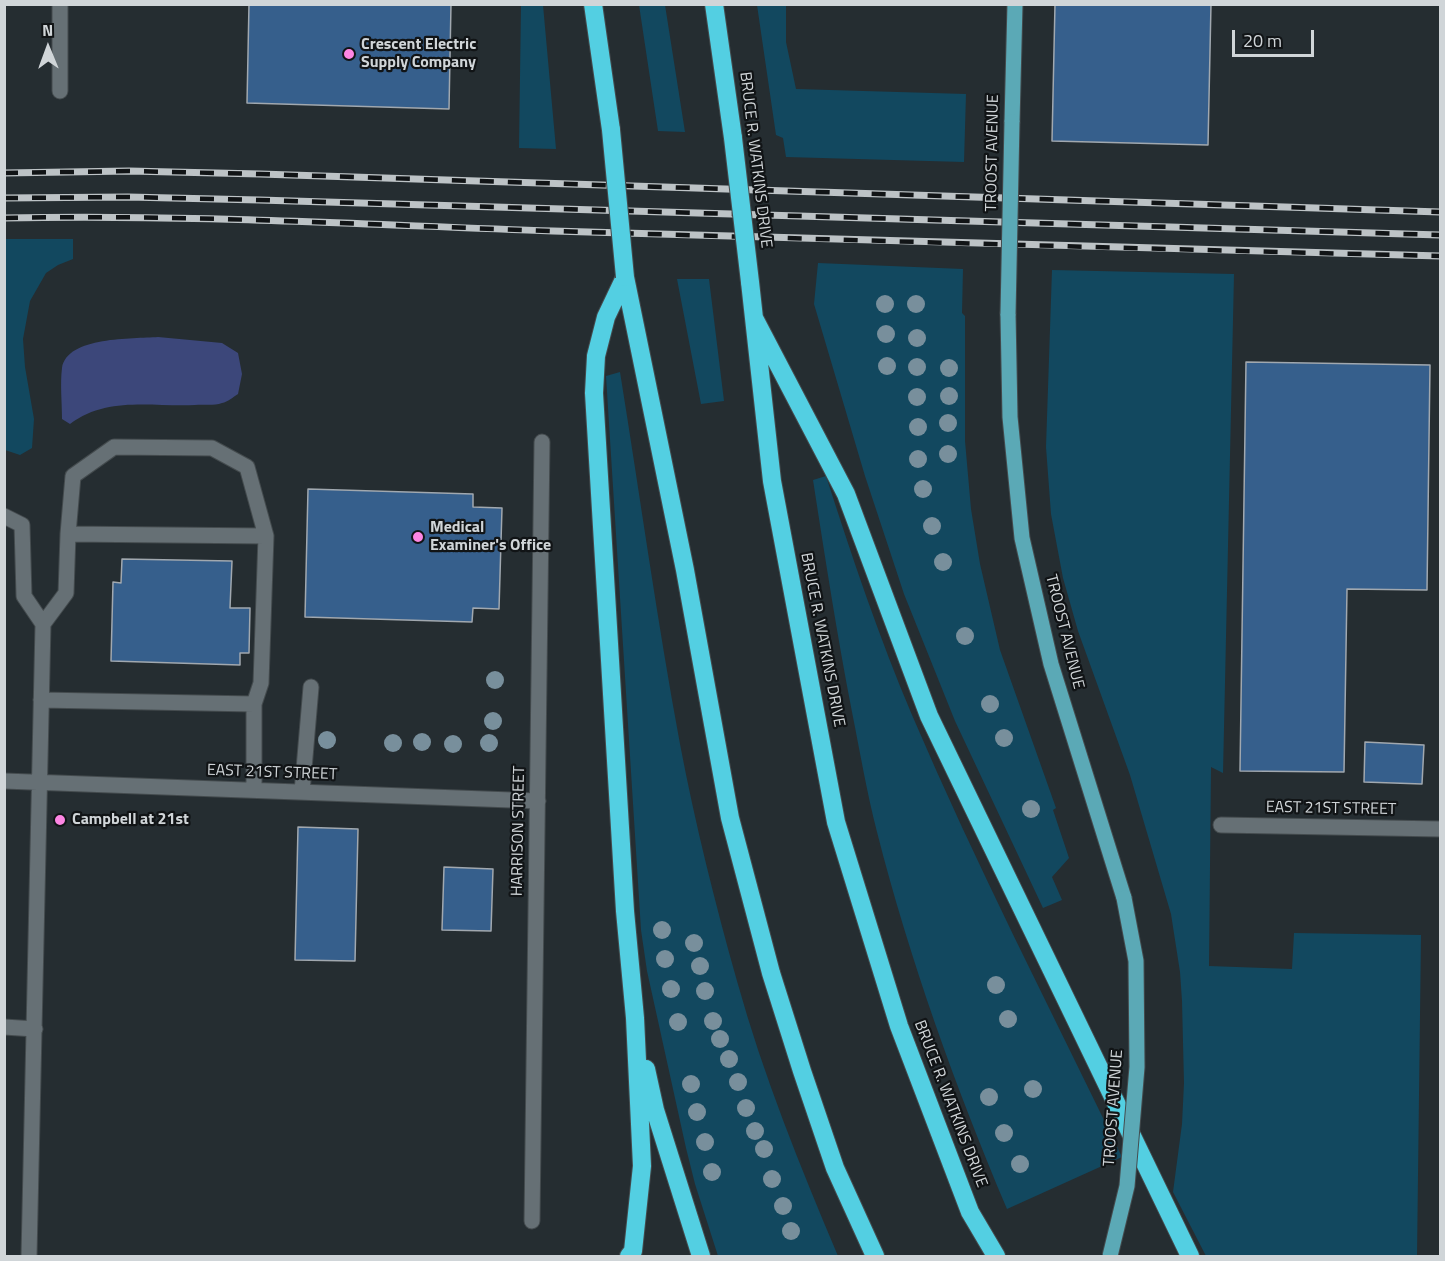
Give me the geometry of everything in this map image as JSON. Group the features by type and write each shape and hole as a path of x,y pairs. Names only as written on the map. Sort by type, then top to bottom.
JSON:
{"highway":[{"path":"593,4 611,130 625,277 685,570 730,818 771,973 802,1071 835,1168 875,1257"},
{"name":"BRUCE R. WATKINS DRIVE","path":"714,4 733,138 772,481 836,822 899,1026 970,1212 996,1257"},
{"path":"625,277 606,317 596,356 594,393 626,911 635,1018 642,1166 633,1251 629,1257"},
{"path":"754,318 846,494 929,716 1190,1257"},
{"path":"635,1018 655,1110 701,1257"}],"main road":[{"name":"TROOST AVENUE","path":"1015,4 1008,314 1010,417 1022,538 1051,664 1124,898 1136,961 1137,1067 1127,1186 1110,1257"}],"street":[{"path":"60,4 60,91"},
{"name":"HARRISON STREET","path":"532,1221 542,442"},
{"path":"29,1257 43,624 66,593 73,476 114,447 212,448 247,467 266,536 261,683 254,704 254,790"},
{"path":"4,516 22,525 24,596 43,624"},
{"path":"68,534 266,536"},
{"path":"302,792 311,687"},
{"path":"41,700 254,704"},
{"name":"EAST 21ST STREET","path":"4,781 538,801"},
{"name":"EAST 21ST STREET","path":"1221,825 1440,829"},
{"path":"4,1027 35,1029"}],"shaded area":[{"path":"521,5 543,5 556,149 519,148"},
{"path":"639,5 665,5 685,132 658,131"},
{"path":"757,5 786,5 786,42 796,89 966,94 964,162 786,157 783,138 776,135"},
{"path":"5,239 73,239 73,259 46,273 30,301 23,339 25,367 34,419 32,448 20,455 5,450"},
{"path":"818,263 963,269 965,441 971,509 980,564 1000,650 1056,808 1053,810 1069,858 1052,877 1062,900 1043,908 955,721 904,594 865,476 814,304"},
{"path":"1052,270 1234,274 1223,773 1211,767 1209,966 1292,969 1294,933 1421,935 1417,1256 1206,1256 1173,1192 1182,1124 1184,1083 1180,972 1171,914 1130,775 1078,631 1063,578 1051,514 1046,447"},
{"path":"677,279 709,279 724,401 701,404"},
{"path":"158,337 222,343 238,353 242,374 238,394 226,402 216,404 114,406 84,415 70,424 62,419 62,368 67,358 76,350 103,341"},
{"path":"620,372 672,698 706,863 758,1051 796,1154 838,1256 718,1256 686,1148 647,971 641,930 606,376"},
{"path":"826,476 888,656 936,771 1122,1157 1007,1209 969,1116 935,1023 904,928 877,832 831,596 813,480"}],"building":[{"name":"Crescent Electric Supply Company","path":"249,4 451,4 449,109 247,103"},
{"path":"1055,4 1211,4 1208,145 1052,141"},
{"path":"1246,362 1430,365 1427,590 1347,589 1344,772 1240,771"},
{"path":"308,489 473,494 473,507 502,508 499,609 473,608 472,622 305,617"},
{"path":"122,559 232,561 230,608 250,608 249,653 240,653 240,665 111,661 113,582 121,583"},
{"path":"1365,742 1424,745 1422,784 1364,782"},
{"path":"298,827 358,829 355,961 295,960"},
{"path":"444,867 493,869 491,931 442,930"}],"railway":[{"path":"4,173 129,171 260,174 1440,212"},
{"path":"4,198 128,197 259,200 1440,235"},
{"path":"4,218 210,219 1440,256"}],"place":[{"name":"Crescent Electric Supply Company","path":"349,54"},
{"name":"Medical Examiner's Office","path":"418,537"},
{"name":"Campbell at 21st","path":"60,820"}]}
